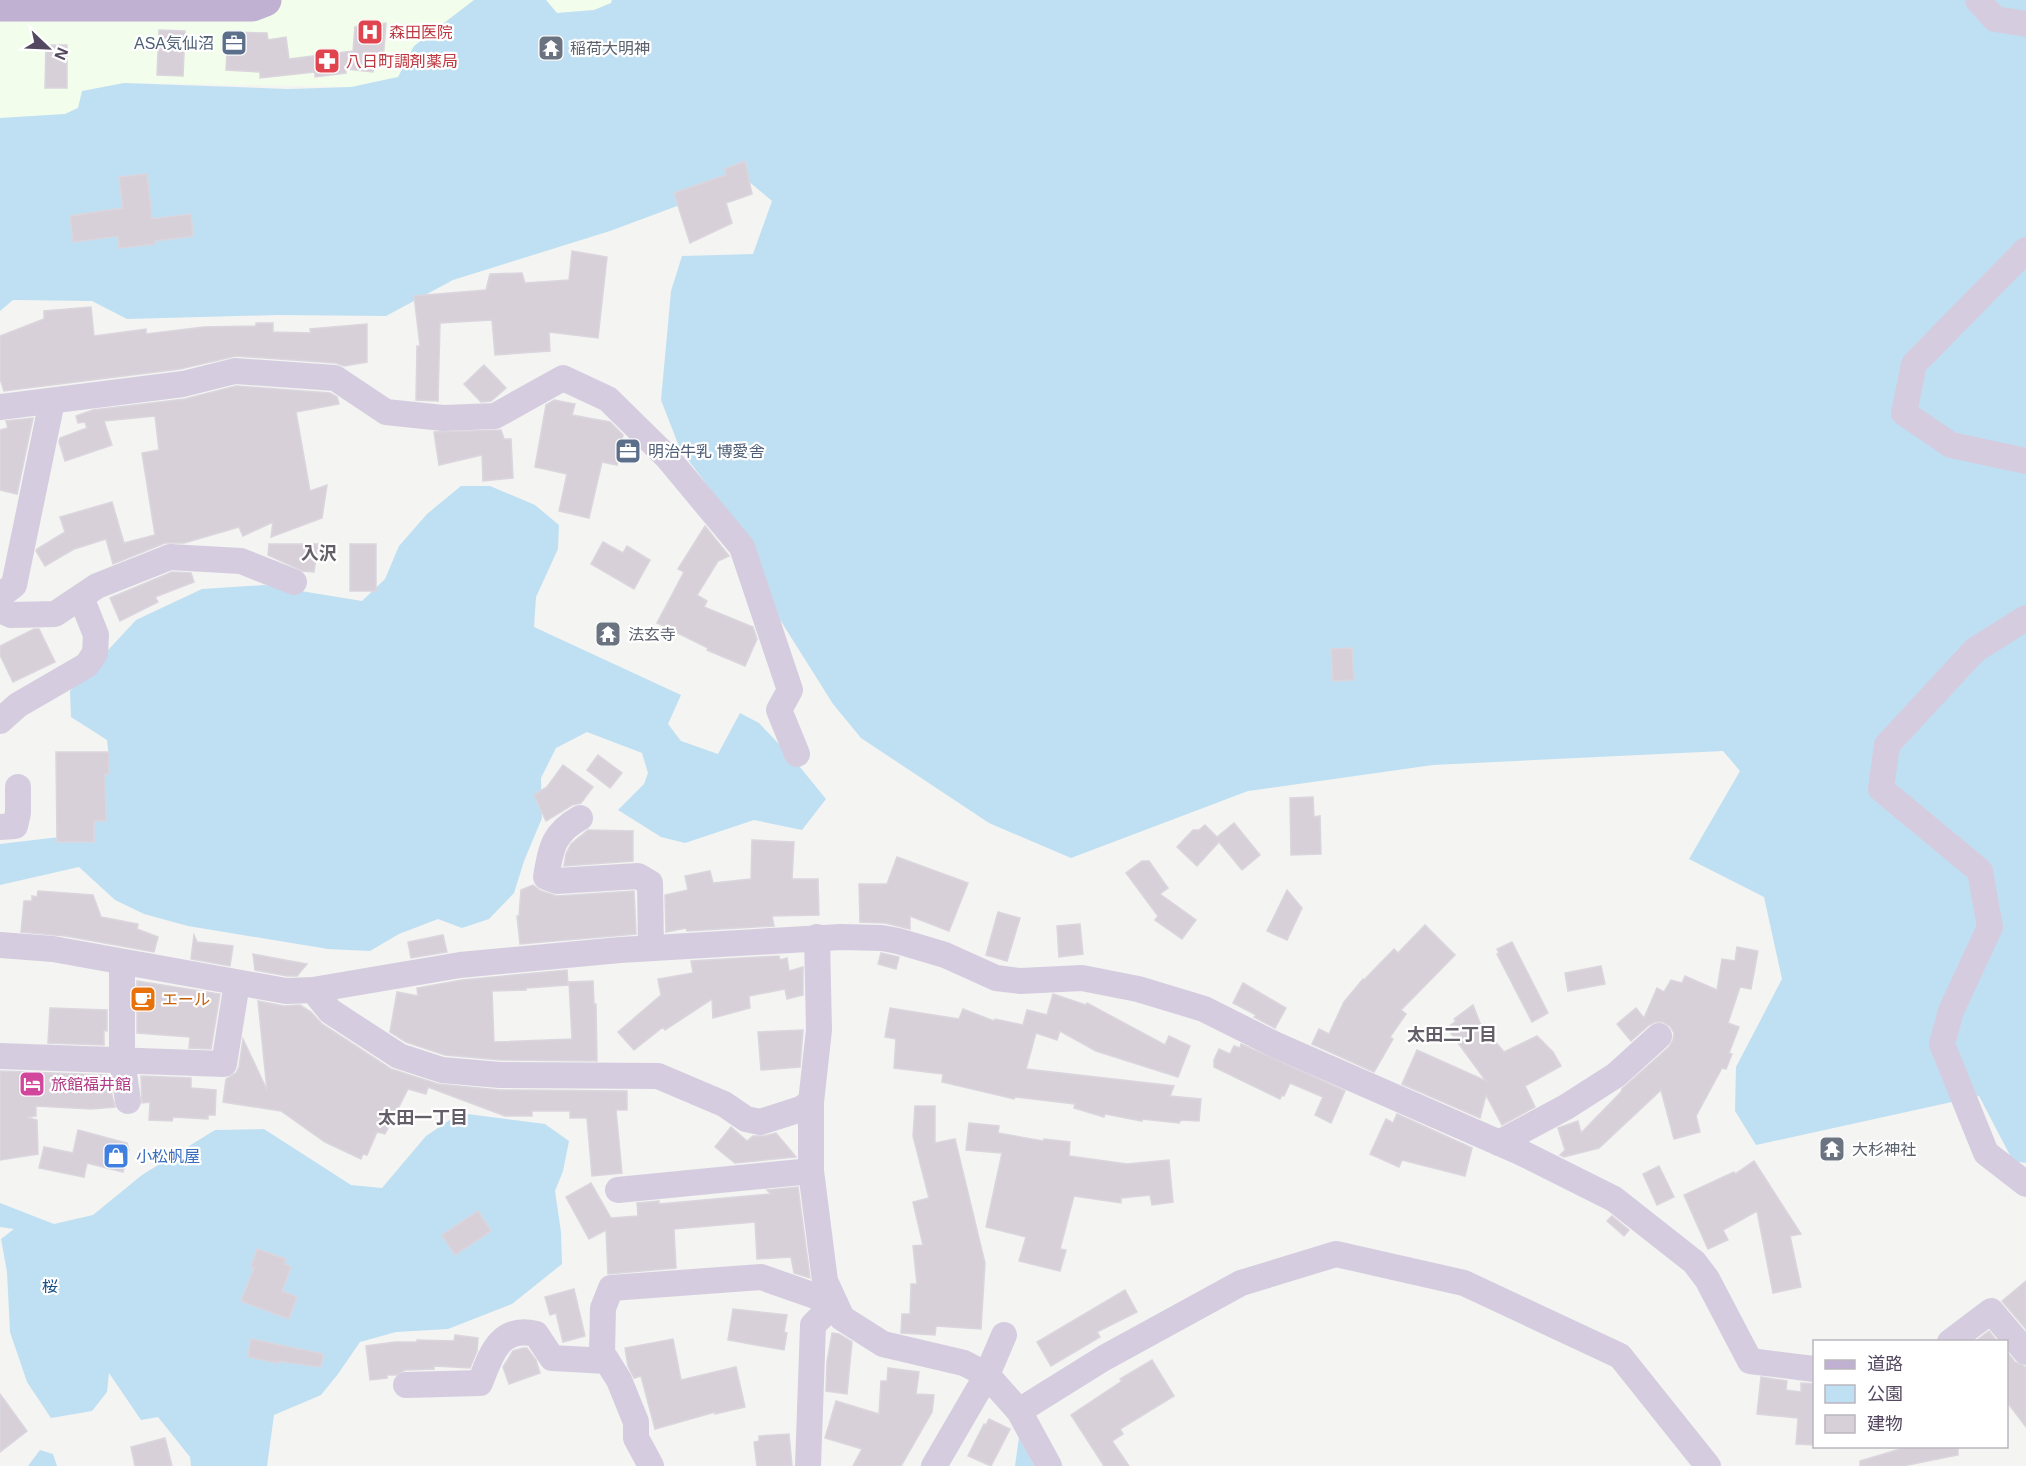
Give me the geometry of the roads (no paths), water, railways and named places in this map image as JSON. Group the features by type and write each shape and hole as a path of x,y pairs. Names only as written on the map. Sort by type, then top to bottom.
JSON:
{"main road":[{"path":"0,5 252,5 265,0"}],"street":[{"path":"1978,0 1995,19 2026,24"},
{"path":"2026,250 1914,364 1904,413 1951,445 2026,461"},
{"path":"0,407 183,384 235,371 335,378 386,412 443,418 495,416 563,378 608,399 667,457 742,547 790,690 779,710 797,753"},
{"path":"0,596 14,585 52,400"},
{"path":"0,610 12,615 55,614 97,586 170,557 240,561 294,582"},
{"path":"0,721 18,705 87,665 95,653 96,634 81,597"},
{"path":"2026,618 1975,650 1887,745 1881,789 1980,871 1990,927 1951,1011 1942,1044 1986,1153 2026,1184"},
{"path":"0,827 15,826 18,813 18,787"},
{"path":"580,818 566,826 555,837 546,877 557,881 639,876 650,883 651,948"},
{"path":"817,937 819,1030 811,1102 811,1171 825,1281 842,1318 883,1344 963,1363 987,1375 1019,1411 1049,1466"},
{"path":"0,945 53,949 286,991 313,990 460,965 651,948 817,937 882,938 945,955 996,978 1020,981 1082,978 1149,992 1204,1009 1276,1045 1499,1143 1614,1199 1694,1262 1707,1279 1750,1361 1813,1369"},
{"path":"122,962 122,1060 128,1101"},
{"path":"0,1056 224,1064 237,983"},
{"path":"313,990 330,1011 399,1056 442,1070 500,1075 658,1076 724,1104 746,1119 760,1122 801,1109 811,1102"},
{"path":"1499,1143 1566,1107 1616,1075 1659,1036"},
{"path":"618,1190 811,1171"},
{"path":"1019,1411 1104,1358 1241,1283 1335,1254 1464,1283 1620,1356 1708,1466"},
{"path":"651,1466 636,1438 636,1422 619,1380 602,1353 603,1308 611,1288 761,1277 835,1303"},
{"path":"808,1466 813,1325 835,1303"},
{"path":"1951,1340 1991,1311 2026,1352"},
{"path":"406,1385 480,1383 493,1349 503,1339 526,1332 536,1334 552,1358 607,1361"},
{"path":"934,1466 987,1375 1004,1335"}],"place":[{"name":"森田医院","path":"370,32"},
{"name":"ASA気仙沼","path":"234,43"},
{"name":"稲荷大明神","path":"551,48"},
{"name":"八日町調剤薬局","path":"327,61"},
{"name":"明治牛乳 博愛舎","path":"628,451"},
{"name":"法玄寺","path":"608,634"},
{"name":"エール","path":"143,999"},
{"name":"旅館福井館","path":"32,1084"},
{"name":"大杉神社","path":"1832,1149"},
{"name":"小松帆屋","path":"116,1156"}],"district":[{"name":"入沢","path":"319,554"},
{"name":"太田二丁目","path":"1452,1035"},
{"name":"太田一丁目","path":"423,1118"}],"park label":[{"name":"桜","path":"50,1286"}]}
